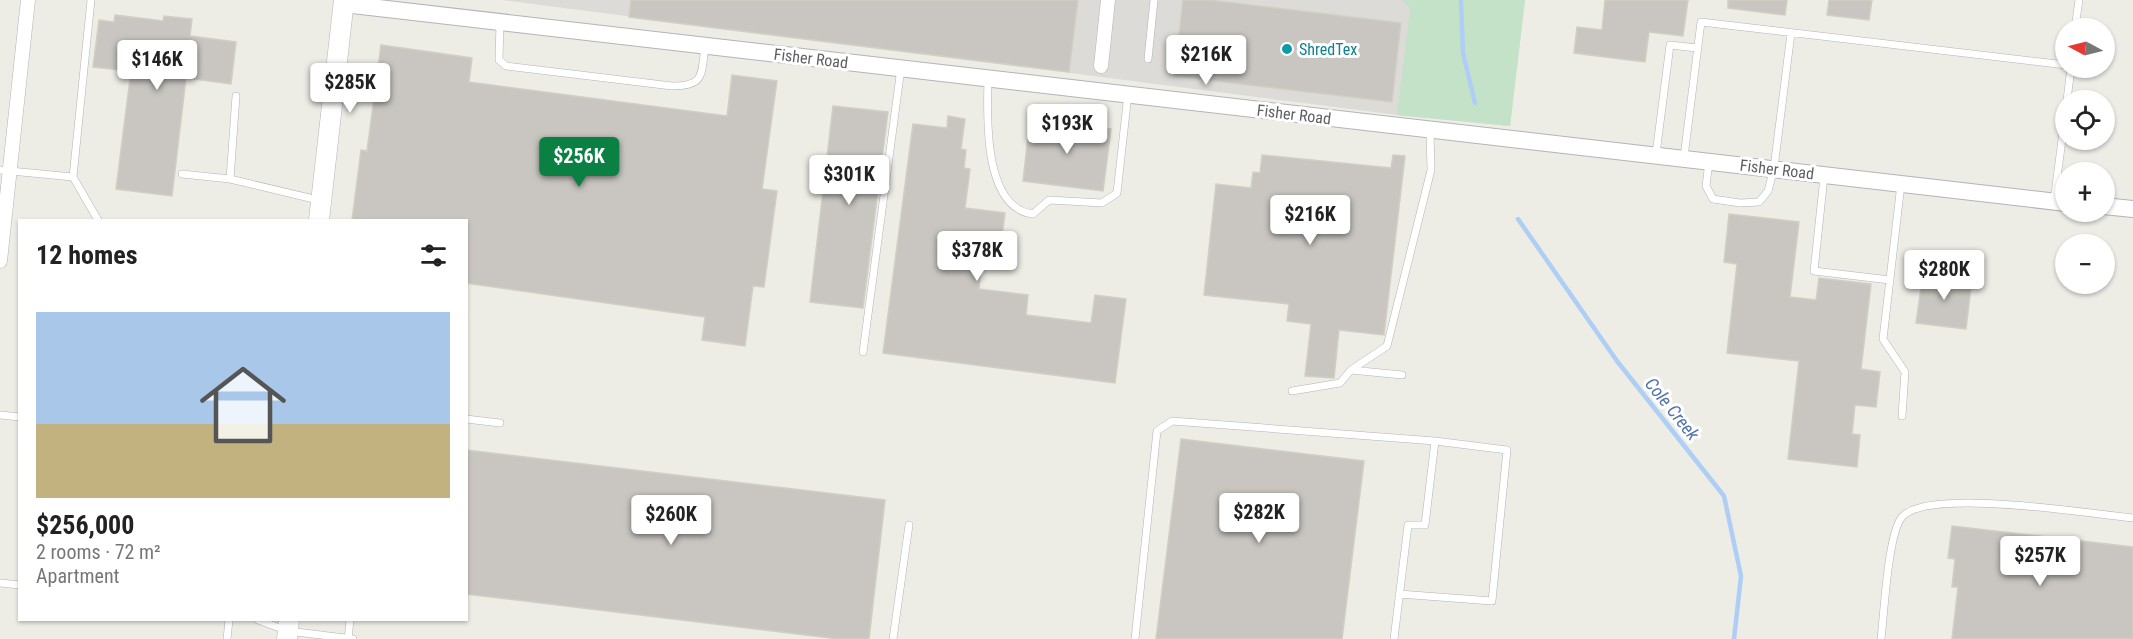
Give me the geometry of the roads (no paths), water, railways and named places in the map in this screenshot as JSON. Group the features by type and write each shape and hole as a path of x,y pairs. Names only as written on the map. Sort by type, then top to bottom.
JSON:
{"main road":[{"path":"320,211 344,2"}],"street":[{"path":"0,261 5,171 28,0"},
{"path":"1101,66 1108,0"},
{"name":"Fisher Road","path":"344,2 1430,131 1656,154 2055,201"},
{"path":"2115,207 2133,209"}],"lane":[{"path":"91,0 73,177 97,219"},
{"path":"1148,59 1154,0"},
{"path":"2076,18 2079,0"},
{"path":"500,22 499,60 506,66 672,87 691,86 696,83 701,75 705,46"},
{"path":"1684,158 1701,22 2055,64"},
{"path":"1709,160 1706,186 1713,199 1740,203 1759,202 1768,191 1774,168 1791,33"},
{"path":"1656,154 1670,45 1697,48"},
{"path":"863,352 902,68"},
{"path":"988,78 987,110 992,168 1013,208 1020,212 1033,214 1049,200 1102,203 1117,193 1128,94"},
{"path":"230,179 236,96"},
{"path":"1292,391 1340,383 1351,370 1387,346 1431,170 1430,131"},
{"path":"5,171 73,177"},
{"path":"182,174 230,179 320,211"},
{"path":"1824,174 1814,270 1890,280"},
{"path":"1901,183 1883,339 1905,372 1902,416"},
{"path":"1351,370 1402,375"},
{"path":"0,415 18,417"},
{"path":"468,419 500,423"},
{"path":"1135,639 1157,431 1172,421 1435,441 1507,450 1492,601 1400,594"},
{"path":"1394,639 1408,525 1425,525 1435,441"},
{"path":"1881,639 1892,546 1900,518 1908,512 1933,507 1996,502 2133,518"},
{"path":"893,639 909,525"},
{"path":"0,583 18,585"},
{"path":"227,639 229,621"},
{"path":"261,621 288,630 353,639"},
{"path":"348,639 350,621"}],"waterway":[{"name":"Cole Creek","path":"1461,0 1463,53 1475,103"},
{"name":"Cole Creek","path":"1518,219 1617,361 1724,496 1741,576 1734,639"}],"place":[{"name":"ShredTex","path":"1287,49"}]}
